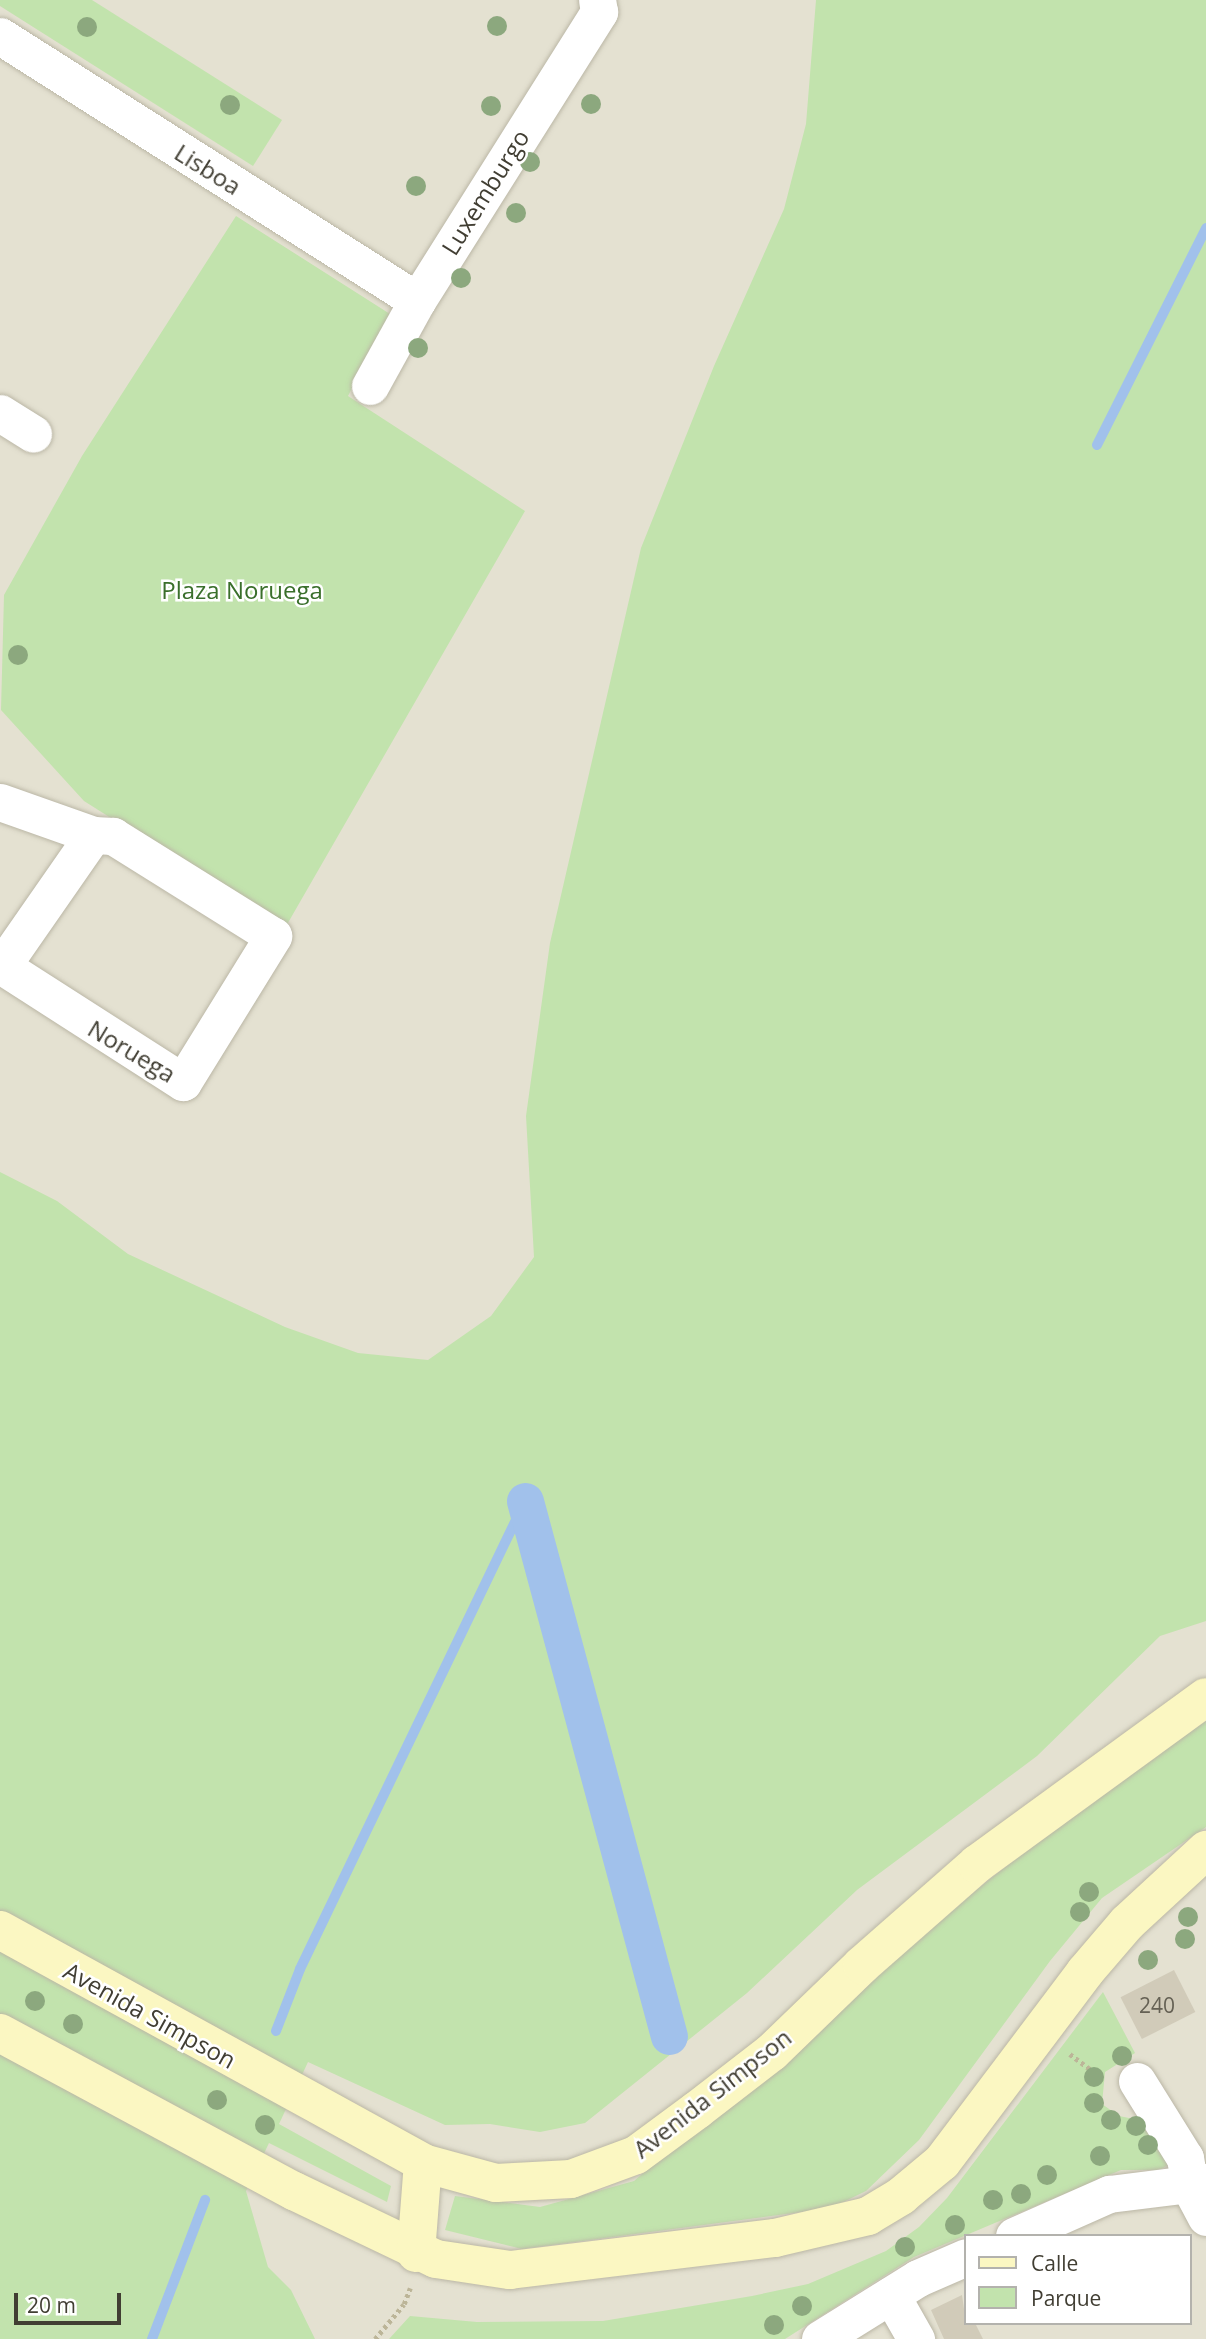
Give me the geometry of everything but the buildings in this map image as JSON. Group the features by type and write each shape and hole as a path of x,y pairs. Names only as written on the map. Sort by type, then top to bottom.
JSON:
{"main road":[{"name":"Avenida Simpson","path":"0,1930 423,2163 496,2183 571,2179 636,2155 772,2052 862,1965 977,1864 1206,1697"},
{"path":"0,2032 420,2254 457,2264 522,2269 775,2238 868,2216 901,2196 942,2162 1085,1972 1127,1923 1206,1850"},
{"path":"420,2254 423,2163"}],"street":[{"name":"Luxemburgo","path":"370,386 416,301 599,12 597,0"},
{"name":"Lisboa","path":"0,36 416,301"},
{"path":"0,413 33,434"},
{"name":"Noruega","path":"0,802 93,835 113,836 273,936 183,1082 2,966 93,835"},
{"path":"1019,2234 1109,2194 1201,2196 1185,2158 1137,2081"},
{"path":"820,2339 891,2295 964,2258"},
{"path":"891,2295 916,2339"}],"path":[{"path":"1058,2045 1102,2078 1137,2081"},
{"path":"375,2339 404,2304 420,2254"}],"shaded area":[{"path":"0,0 1206,0 1206,2339 0,2339"}],"green space":[{"path":"0,0 92,0 282,120 253,166 0,6"},
{"path":"816,0 1206,0 1206,1621 1160,1636 1037,1756 857,1890 747,1993 585,2123 540,2132 490,2124 445,2125 308,2062 279,2124 391,2186 387,2202 269,2143 246,2191 268,2267 291,2290 315,2339 0,2339 0,1172 57,1201 128,1254 285,1327 358,1353 428,1360 491,1316 534,1257 526,1116 550,943 641,548 714,366 784,209 806,124"},
{"name":"Plaza Noruega","path":"236,216 390,314 348,396 525,511 285,928 84,801 1,710 4,595 82,456"},
{"path":"1206,1721 1206,1827 1102,1898 1050,1961 919,2140 866,2191 831,2208 522,2249 445,2230 455,2196 540,2207 634,2181 895,1955 1098,1793"},
{"path":"1103,1992 1135,2053 1105,2072 1102,2104 1119,2116 1144,2121 1169,2164 1160,2170 1121,2170 964,2234 914,2257 785,2339 389,2339 410,2316 477,2322 603,2321 808,2284 886,2251 919,2227 947,2198"}],"waterway":[{"path":"1097,445 1206,228"},
{"path":"276,2031 300,1969 525,1501"},
{"path":"525,1501 669,2036"},
{"path":"152,2339 205,2200"}]}
